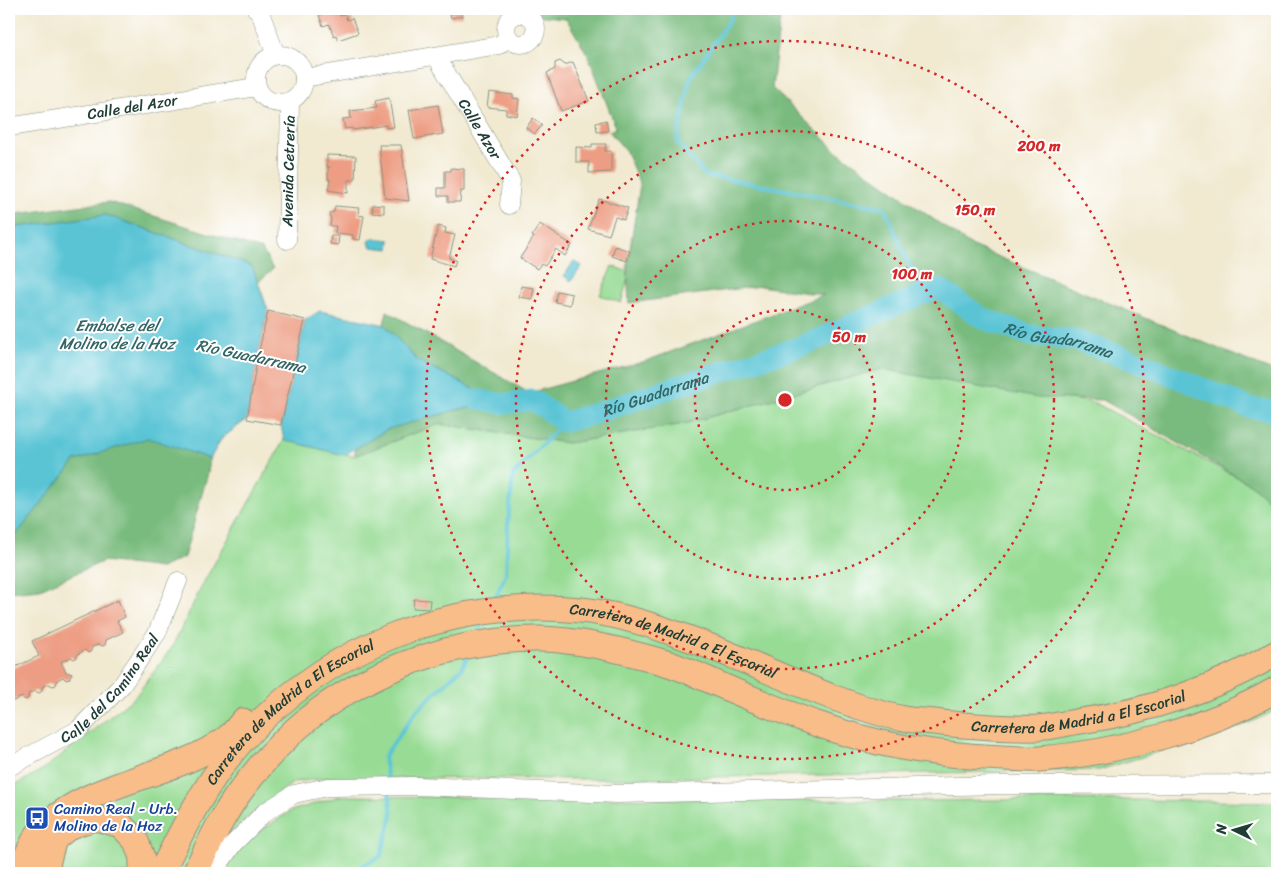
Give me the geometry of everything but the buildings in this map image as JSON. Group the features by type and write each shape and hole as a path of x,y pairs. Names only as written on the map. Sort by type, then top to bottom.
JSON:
{"highway":[{"name":"Carretera de Madrid a El Escorial","path":"161,873 191,814 211,781 239,744 277,706 327,667 378,641 433,622 478,612 538,608 583,610 631,620 679,635 805,687 868,710 905,719 969,726 1038,728 1098,719 1150,708 1205,689 1245,672 1277,653"},
{"name":"Carretera de Madrid a El Escorial","path":"195,873 216,830 238,794 271,754 308,718 350,690 403,664 443,651 488,643 540,639 581,642 631,653 669,664 794,716 853,736 900,747 968,757 1038,759 1101,750 1157,738 1208,721 1260,699 1277,689"},
{"path":"18,872 45,825 61,814 90,796 188,760 228,737 250,714 297,675 341,650 378,641"},
{"path":"47,873 47,864 54,838 70,826 95,818 121,826 136,841 142,858 142,873"}],"street":[{"path":"256,9 261,15 276,55"},
{"path":"304,78 499,45 508,38"},
{"path":"276,55 286,56 295,60 302,68 304,78 303,87 298,96 290,102 280,104 270,102 261,96 256,87 255,76 259,66 266,59 276,55"},
{"name":"Calle Azor","path":"436,56 511,182 509,204"},
{"name":"Calle del Azor","path":"9,127 256,87"},
{"name":"Avenida Cetrería","path":"287,240 290,102"},
{"name":"Calle del Camino Real","path":"9,767 78,730 122,685 157,633 178,581"},
{"path":"213,873 233,844 264,812 294,794 328,787 416,786 617,794 992,785 1277,784"},
{"path":"18,872 30,868 47,873"}],"green space":[{"path":"526,9 781,9 772,88 838,152 970,245 1277,373 1277,508 1250,484 1103,400 1038,398 881,369 684,424 568,443 439,424 354,456 387,311 529,393 646,361 824,295 760,286 629,303 627,268 640,185 626,151 609,131 616,128 589,57 566,18 536,15"},
{"name":"Embalse del Molino de la Hoz","path":"109,202 262,250 273,269 258,282 268,311 247,419 221,439 210,458 208,473 184,557 161,568 104,561 40,589 9,592 9,215"},
{"path":"612,266 628,272 621,303 600,295"},
{"path":"881,369 1095,403 1250,484 1277,508 1277,710 1242,726 1099,770 609,779 325,778 294,782 250,815 220,843 208,873 56,873 15,859 9,864 9,789 45,768 135,697 172,647 205,580 284,440 354,456 439,424 568,443 684,424"},
{"path":"340,796 917,801 1065,799 1277,802 1277,873 217,873 224,870 248,839 291,811"}],"water":[{"name":"Embalse del Molino de la Hoz","path":"106,215 252,266 268,311 247,419 221,439 210,459 148,438 75,461 9,544 9,228"},
{"path":"372,238 390,240 389,249 371,247 369,242"},
{"path":"574,261 582,266 571,281 564,276"},
{"path":"320,311 385,325 417,360 504,404 460,409 388,429 344,455 284,440 281,425 305,320"}],"waterway":[{"path":"729,9 731,18 690,78 677,142 705,175 885,208 906,258 925,293"},
{"name":"Río Guadarrama","path":"476,399 504,404 533,400 564,422 799,347 925,293 940,289 984,319 1030,335 1075,340 1142,363 1250,408 1277,411"},
{"path":"493,602 506,574 508,523 513,475 564,422"},
{"path":"477,636 484,622"},
{"path":"388,782 384,757 417,710 462,668 468,656"},
{"path":"349,873 381,856 392,815 389,792"}],"place":[{"name":"Camino Real - Urb. Molino de la Hoz","path":"37,818"}]}
